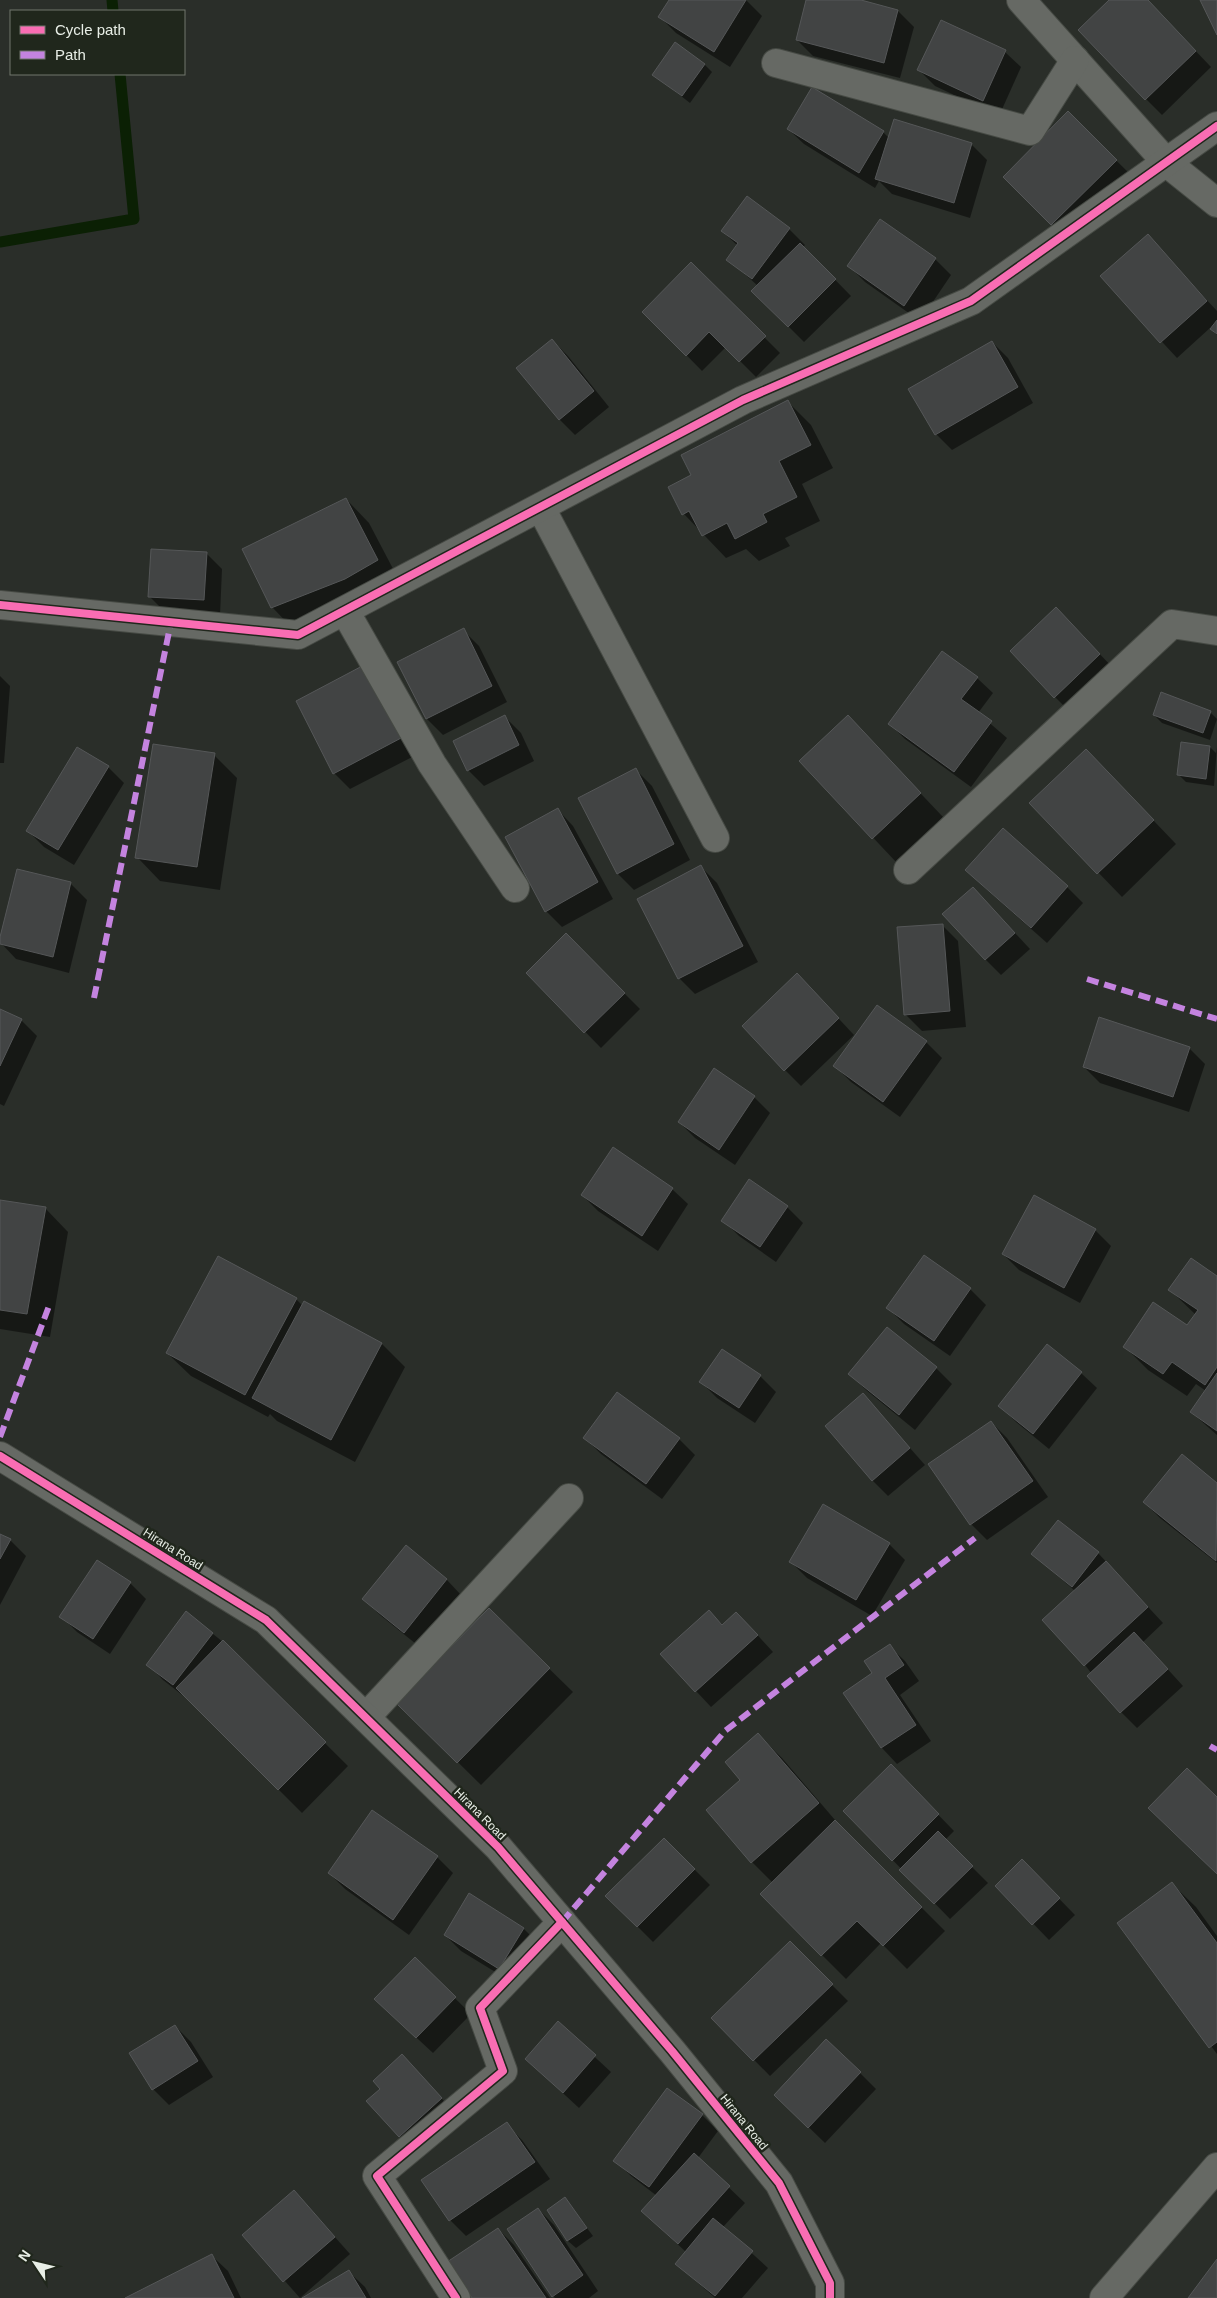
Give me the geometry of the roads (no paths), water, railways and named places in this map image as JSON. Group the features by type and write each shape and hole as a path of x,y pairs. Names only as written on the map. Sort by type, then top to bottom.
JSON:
{"street":[{"path":"1021,0 1168,163 1217,203"},
{"path":"776,63 1030,130 1075,60"},
{"path":"0,605 298,635 743,400 971,301 1168,163 1217,126"},
{"path":"541,508 715,838"},
{"path":"346,611 432,764 515,888"},
{"path":"908,870 1172,624 1217,631"},
{"name":"Hirana Road","path":"0,1456 266,1620 498,1847 672,2051 779,2183 830,2283 830,2298"},
{"path":"366,1717 569,1498"},
{"path":"456,2298 377,2176 503,2070 480,2008 562,1922"},
{"path":"1104,2298 1217,2167"}],"waterway":[{"path":"112,0 113,10"},
{"path":"0,242 134,219 120,75"}]}
